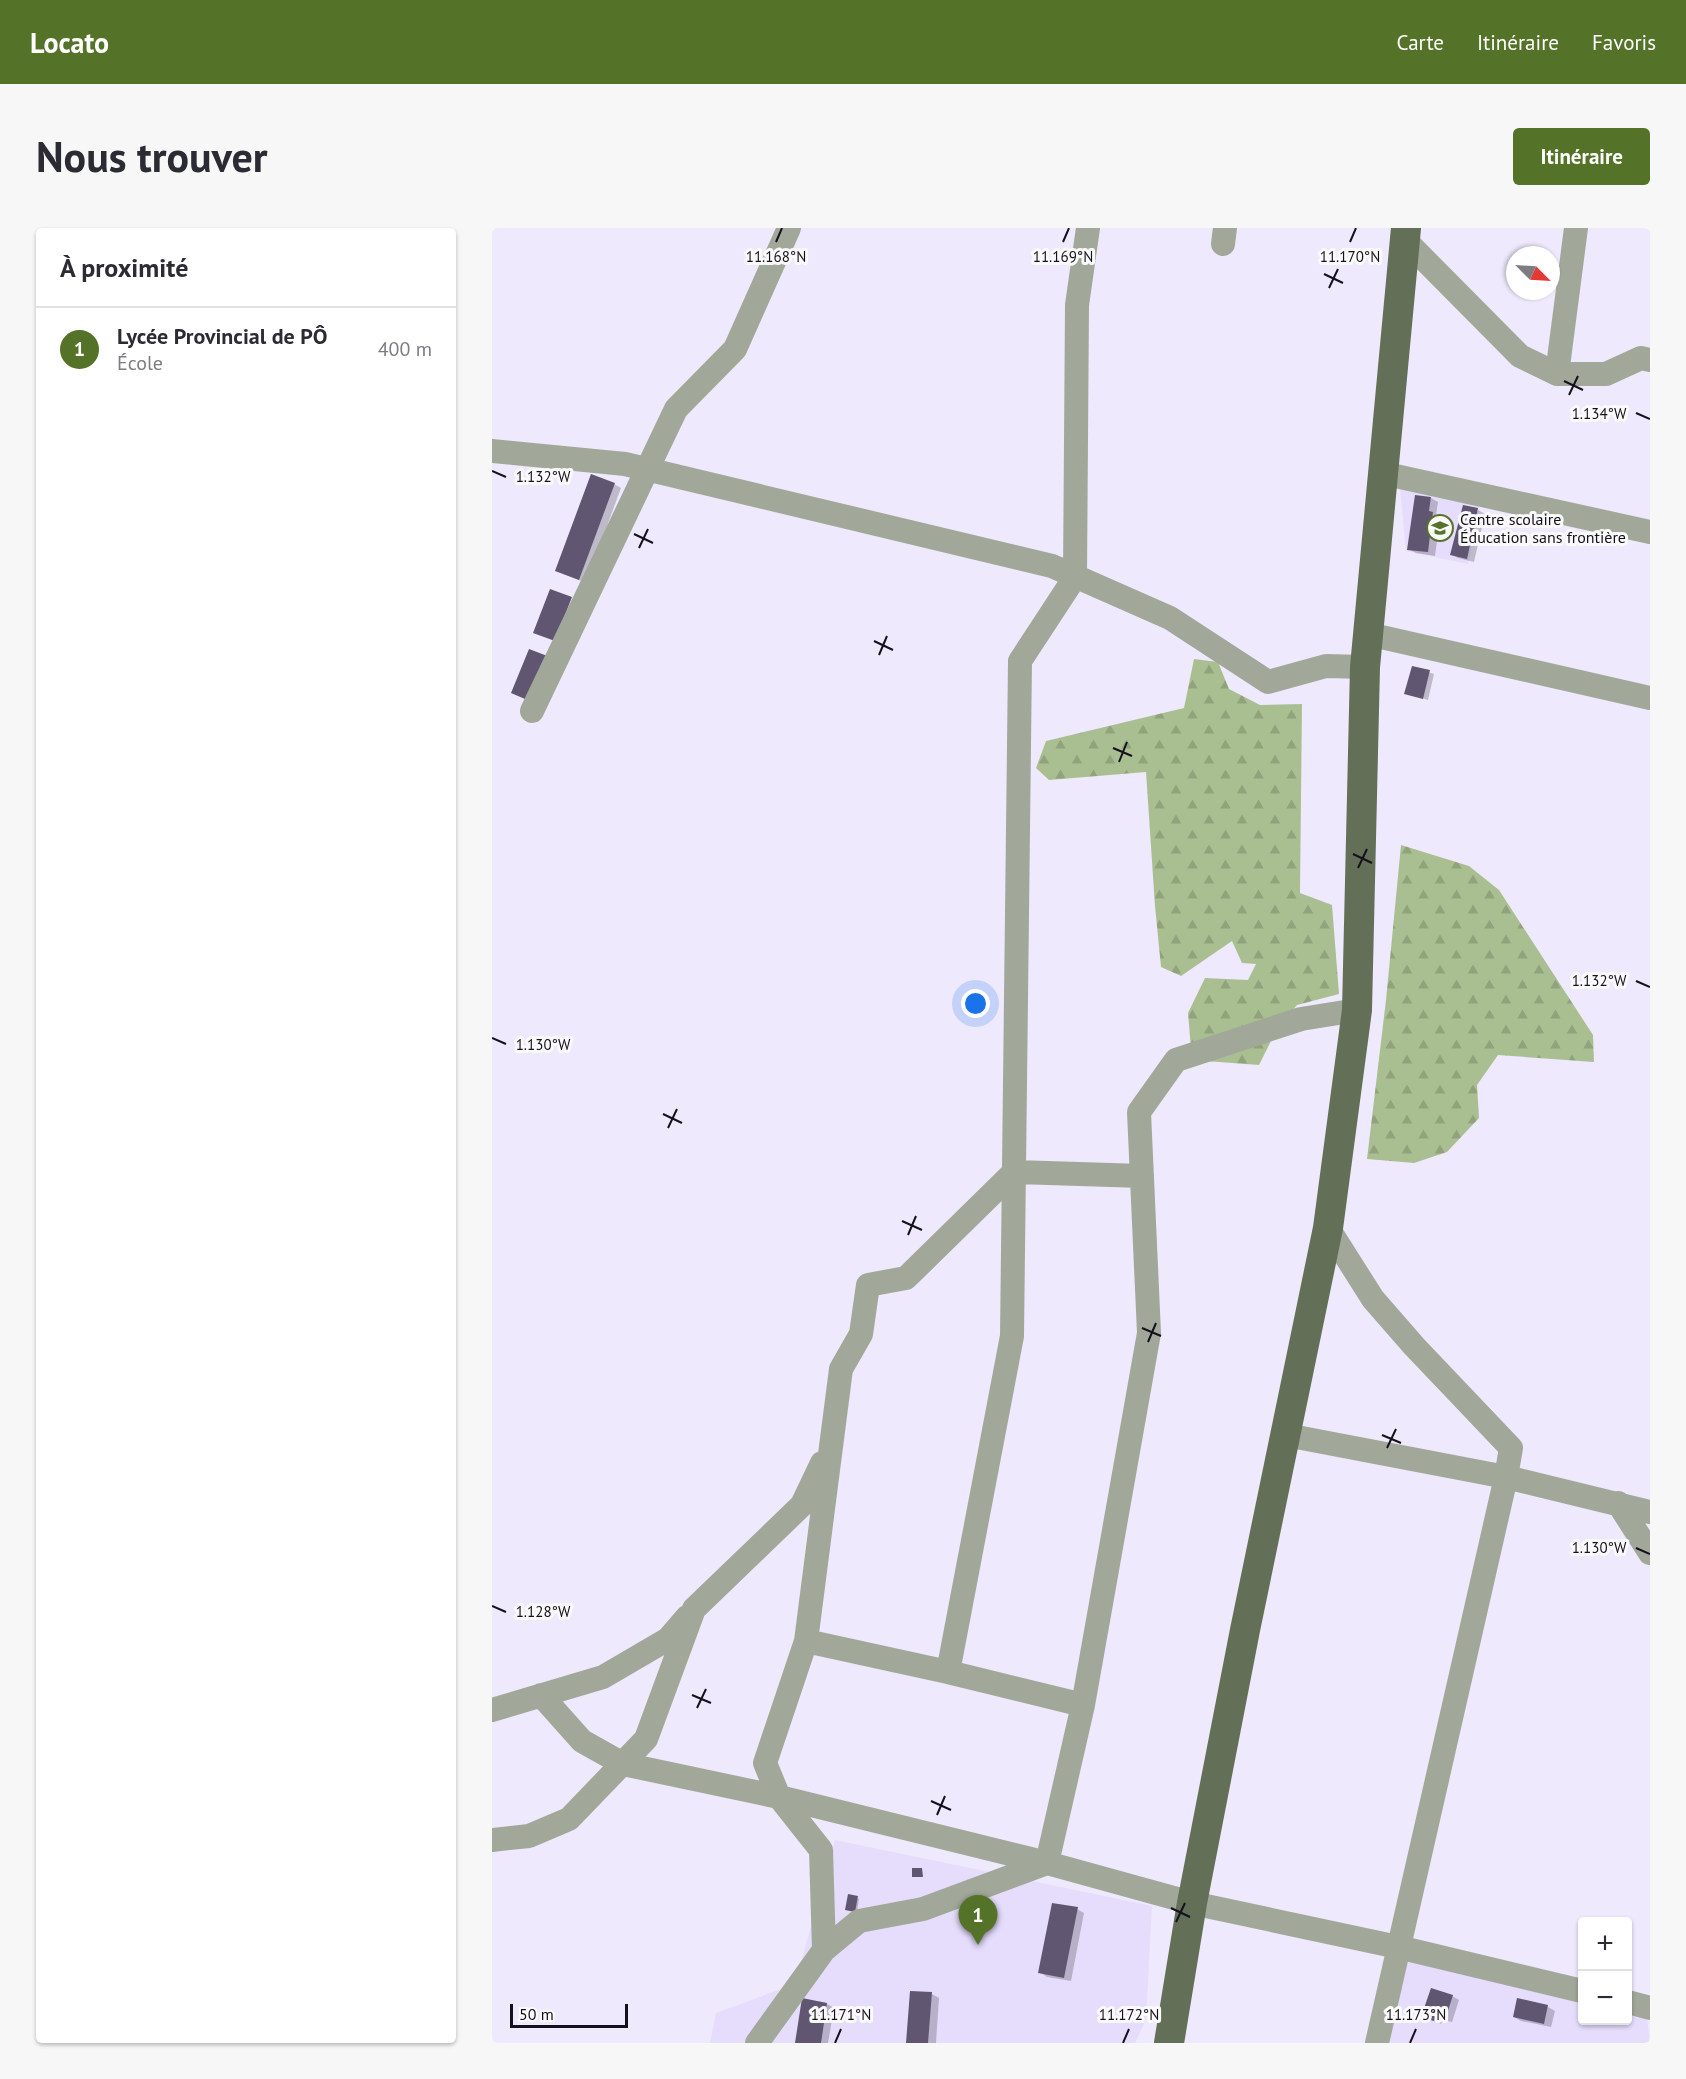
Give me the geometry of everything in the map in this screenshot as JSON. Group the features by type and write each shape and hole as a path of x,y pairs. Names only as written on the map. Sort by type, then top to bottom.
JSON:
{"main road":[{"path":"1169,2043 1192,1903 1245,1630 1328,1228 1357,1010 1365,667 1406,234"}],"street":[{"path":"532,711 676,409 735,349 789,228"},
{"path":"948,1672 1012,1336 1020,661 1075,577 1077,305 1088,228"},
{"path":"1557,374 1576,228"},
{"path":"1406,234 1520,356 1557,374 1606,374 1641,358 1650,360"},
{"path":"492,451 625,464 1052,566 1170,618 1268,682 1326,666 1365,667"},
{"path":"1382,473 1650,532"},
{"path":"1368,634 1650,698"},
{"path":"1047,1863 1083,1705 1149,1333 1139,1112 1176,1060 1301,1019 1357,1010"},
{"path":"824,1950 821,1850 779,1797 765,1763 806,1641 841,1369 861,1334 868,1285 906,1278 1014,1172 1142,1176"},
{"path":"1328,1228 1373,1299 1414,1346 1511,1448 1377,2043"},
{"path":"1286,1435 1506,1477 1650,1512"},
{"path":"492,1710 603,1677 668,1639 694,1609 802,1505 832,1442"},
{"path":"1618,1503 1650,1553"},
{"path":"492,1839 529,1836 569,1819 646,1739 694,1609"},
{"path":"806,1641 1083,1705"},
{"path":"541,1695 582,1741 623,1764 779,1797 1047,1863 1192,1903 1398,1947 1578,1990"},
{"path":"757,2043 824,1950 859,1921 923,1910 1047,1863"},
{"path":"1632,2003 1650,2008"}],"shaded area":[{"name":"Centre scolaire Éducation sans frontière","path":"1400,487 1480,504 1468,564 1406,551"},
{"path":"835,1840 1152,1906 1146,2019 1135,2043 710,2043 716,2013 795,1984"},
{"path":"1403,1955 1578,2000 1578,2025 1632,2025 1632,2014 1647,2018 1650,2043 1383,2043"}],"green space":[{"path":"1194,659 1218,662 1229,689 1260,705 1302,704 1300,893 1332,905 1339,994 1297,1005 1277,1029 1259,1065 1192,1060 1188,1013 1205,978 1248,980 1256,964 1242,963 1232,941 1181,976 1161,967 1146,772 1049,780 1036,768 1046,741 1184,708"},
{"path":"1401,845 1469,866 1499,890 1593,1035 1594,1062 1498,1055 1477,1085 1479,1118 1447,1152 1414,1163 1367,1159"}],"building":[{"path":"591,474 615,483 579,580 555,571"},
{"path":"1415,495 1431,497 1429,511 1433,512 1428,552 1407,550"},
{"path":"1463,505 1478,508 1467,559 1450,555"},
{"path":"550,589 572,597 555,641 533,633"},
{"path":"529,649 550,657 532,702 511,693"},
{"path":"1412,666 1430,670 1423,699 1404,694"},
{"path":"912,1868 922,1868 923,1877 912,1877"},
{"path":"848,1894 858,1896 855,1912 845,1910"},
{"path":"1052,1903 1078,1907 1064,1978 1038,1973"},
{"path":"1431,1988 1453,1995 1445,2020 1436,2017 1434,2021 1421,2017"},
{"path":"910,1991 932,1992 928,2043 906,2043"},
{"path":"802,1998 827,2003 821,2043 795,2043"},
{"path":"1517,1998 1548,2005 1544,2024 1513,2017"}],"place":[{"name":"Centre scolaire Éducation sans frontière","path":"1440,528"},
{"name":"Lycée Provincial de PÔ","path":"978,1945"}]}
